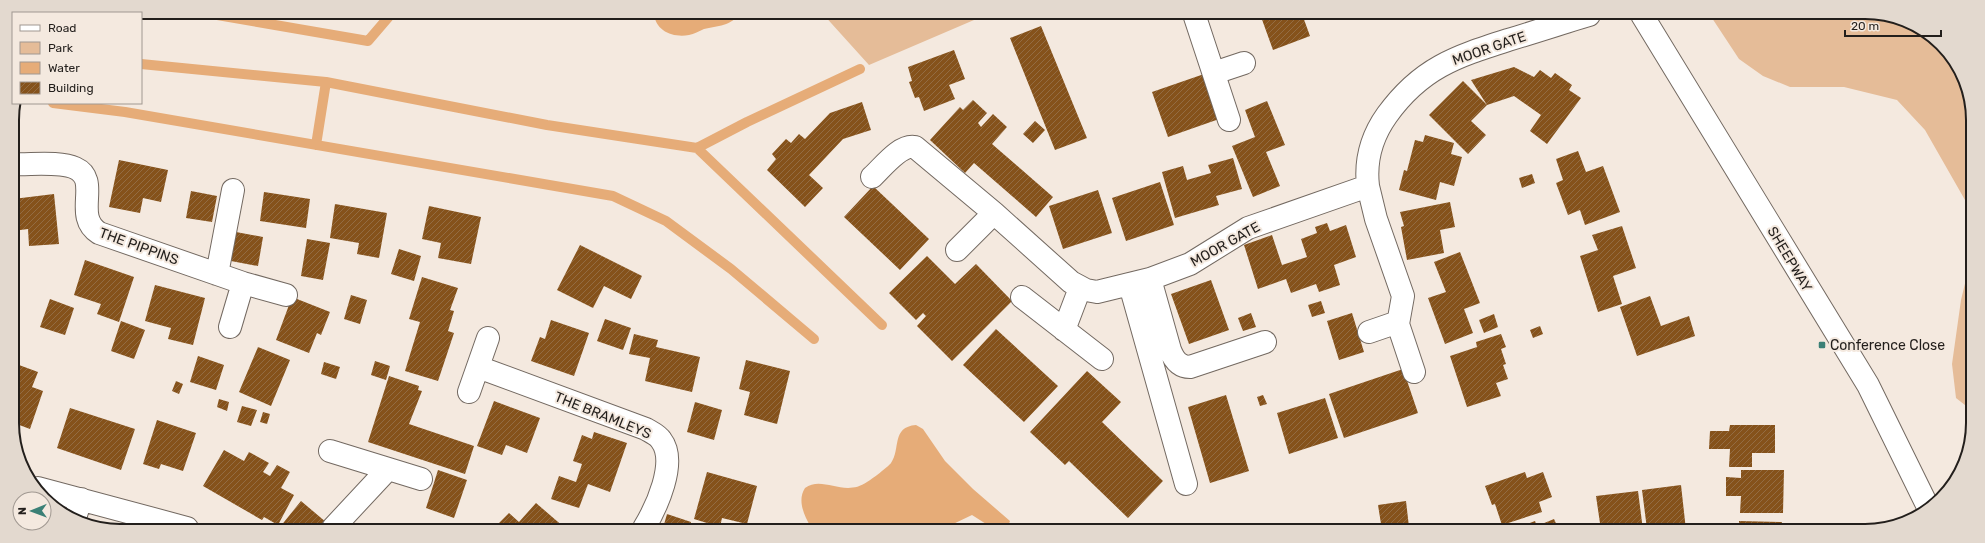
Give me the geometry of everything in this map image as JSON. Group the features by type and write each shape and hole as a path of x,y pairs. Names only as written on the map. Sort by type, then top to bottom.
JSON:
{"street":[{"path":"1196,19 1229,120"},
{"name":"MOOR GATE","path":"1414,372 1398,322 1403,296 1378,226 1368,186 1367,162 1375,136 1384,120 1400,99 1422,78 1440,66 1464,54 1576,19"},
{"name":"SHEEPWAY","path":"1644,19 1868,385 1926,503"},
{"path":"1214,73 1244,63"},
{"path":"872,176 903,149 910,146 915,147 1080,288 1064,330"},
{"name":"THE PIPPINS","path":"19,164 62,165 76,168 84,176 88,187 88,223 93,229 106,236 217,274 286,295"},
{"name":"MOOR GATE","path":"1080,288 1097,292 1140,282 1190,264 1215,250 1248,228 1368,186"},
{"path":"217,274 233,190"},
{"path":"957,250 994,213"},
{"path":"230,327 243,282"},
{"path":"1140,282 1170,350 1176,361 1181,366 1190,367 1265,342"},
{"path":"1140,282 1186,484"},
{"path":"1022,298 1102,359"},
{"path":"1369,332 1398,322"},
{"path":"469,392 488,338"},
{"name":"THE BRAMLEYS","path":"478,367 646,429 661,440 667,455 667,474 646,524"},
{"path":"330,451 421,479"},
{"path":"337,524 388,469"},
{"path":"48,493 78,508 165,524"}],"green space":[{"path":"827,19 976,19 869,65"},
{"path":"1713,19 1865,19 1891,22 1916,33 1926,40 1945,59 1961,88 1966,120 1966,202 1925,130 1897,100 1844,87 1790,87 1763,76 1739,59"},
{"path":"1966,279 1966,406 1956,398 1952,364 1961,300"}],"water":[{"path":"655,19 735,19 729,23 704,29 691,35 683,36 666,32 661,29"},
{"path":"916,425 923,429 945,461 973,489 1010,521 1009,524 986,524 972,515 953,524 809,524 802,508 802,498 805,488 819,484 850,488 867,482 891,463 896,451 900,434 908,427"}],"building":[{"path":"1262,19 1304,19 1310,36 1273,50"},
{"path":"1041,26 1087,138 1055,150 1010,38"},
{"path":"954,50 965,79 949,85 955,99 924,111 919,97 915,98 909,82 912,81 908,67"},
{"path":"1514,67 1534,77 1540,70 1551,78 1555,73 1572,85 1569,90 1581,98 1547,144 1530,131 1541,115 1514,96 1487,105 1471,80"},
{"path":"1207,73 1222,118 1168,137 1152,92"},
{"path":"1463,81 1487,105 1471,121 1486,135 1468,154 1429,115"},
{"path":"973,100 987,113 978,123 981,127 993,114 1007,127 992,144 1053,197 1036,217 974,163 965,173 930,140 960,107 963,110"},
{"path":"1267,101 1285,145 1266,152 1280,186 1253,197 1232,146 1255,137 1245,110"},
{"path":"862,102 871,130 843,139 809,175 823,188 805,207 767,170 776,159 772,154 786,139 791,143 799,134 805,139 830,113"},
{"path":"1035,121 1045,130 1033,143 1023,134"},
{"path":"1425,135 1454,143 1451,154 1462,157 1454,186 1440,182 1436,200 1399,190 1404,170 1407,171 1415,140 1423,142"},
{"path":"1578,151 1586,172 1603,166 1620,212 1585,225 1580,210 1568,215 1556,183 1563,180 1556,159"},
{"path":"1233,158 1242,189 1216,196 1219,205 1175,218 1162,172 1183,166 1187,180 1211,173 1208,165"},
{"path":"119,160 168,170 161,202 143,198 140,213 109,207"},
{"path":"1532,174 1535,183 1522,188 1519,178"},
{"path":"1160,182 1174,225 1126,241 1112,198"},
{"path":"873,186 929,239 900,270 844,217"},
{"path":"1098,190 1112,233 1063,249 1049,206"},
{"path":"191,191 217,196 212,222 186,218"},
{"path":"264,192 310,199 306,228 260,221"},
{"path":"54,194 59,244 29,246 28,229 19,230 19,198"},
{"path":"1450,202 1455,227 1440,230 1444,253 1407,260 1401,227 1404,226 1400,212"},
{"path":"335,204 387,213 379,258 357,254 359,243 330,238"},
{"path":"429,206 481,217 471,264 438,258 441,243 422,239"},
{"path":"1327,223 1330,231 1346,225 1356,257 1334,265 1340,285 1319,292 1316,284 1291,293 1286,279 1258,289 1244,245 1272,235 1282,265 1307,257 1301,239 1317,233 1315,227"},
{"path":"1622,226 1636,268 1613,276 1622,304 1598,312 1580,256 1598,250 1592,235"},
{"path":"236,232 263,237 258,266 231,261"},
{"path":"307,239 330,243 323,280 301,276"},
{"path":"580,245 642,276 631,299 604,286 593,308 557,290"},
{"path":"399,249 421,256 414,281 391,274"},
{"path":"1460,252 1480,303 1464,309 1473,333 1445,344 1428,298 1446,292 1434,262"},
{"path":"927,256 955,284 976,264 1012,301 952,361 917,326 926,316 923,313 916,320 889,293"},
{"path":"85,260 134,277 119,322 97,314 101,304 74,295"},
{"path":"422,277 458,288 450,310 454,311 448,331 454,333 438,381 405,371 420,322 409,319"},
{"path":"1211,280 1229,330 1189,344 1171,294"},
{"path":"155,285 205,298 193,345 168,339 171,328 145,321"},
{"path":"351,295 367,300 360,324 344,319"},
{"path":"1650,296 1661,326 1689,316 1695,336 1637,356 1620,307"},
{"path":"292,297 330,312 321,335 317,333 309,353 276,340"},
{"path":"50,299 74,308 65,335 40,327"},
{"path":"1321,301 1325,313 1312,317 1308,305"},
{"path":"1251,313 1256,327 1243,331 1238,318"},
{"path":"1352,313 1364,352 1339,360 1327,321"},
{"path":"1494,314 1498,327 1484,333 1479,320"},
{"path":"605,319 631,328 623,350 597,341"},
{"path":"551,320 589,333 574,376 531,361 540,337 545,339"},
{"path":"121,321 145,330 134,359 111,351"},
{"path":"1540,326 1543,334 1533,338 1530,330"},
{"path":"996,329 1058,386 1024,422 963,365"},
{"path":"634,334 658,340 656,347 700,357 692,392 645,381 650,358 629,354"},
{"path":"1501,334 1506,347 1501,349 1506,364 1503,365 1508,379 1496,383 1501,396 1467,407 1450,356 1477,347 1476,342"},
{"path":"258,347 290,360 271,406 239,392"},
{"path":"198,356 224,365 216,390 190,382"},
{"path":"746,360 790,371 777,424 744,415 750,392 739,389"},
{"path":"375,361 390,366 386,380 371,375"},
{"path":"324,362 340,367 336,379 321,374"},
{"path":"19,365 38,372 32,387 43,391 30,429 19,425"},
{"path":"1403,369 1418,413 1344,438 1329,394"},
{"path":"1087,371 1121,402 1102,422 1163,481 1128,518 1069,461 1065,465 1030,432"},
{"path":"389,376 419,386 418,390 422,391 409,424 474,446 465,474 368,442"},
{"path":"176,381 183,384 179,394 172,391"},
{"path":"1226,395 1249,471 1210,483 1188,407"},
{"path":"1263,395 1267,404 1260,406 1257,397"},
{"path":"1325,398 1338,438 1289,454 1277,413"},
{"path":"219,399 229,402 227,411 217,407"},
{"path":"494,401 540,418 527,453 506,445 502,455 477,446"},
{"path":"695,402 722,410 714,440 687,432"},
{"path":"242,406 257,410 251,426 237,422"},
{"path":"70,408 135,429 121,470 57,448"},
{"path":"263,412 270,414 267,424 260,422"},
{"path":"157,420 196,433 183,471 161,464 159,469 143,464"},
{"path":"1730,425 1775,425 1775,453 1752,453 1752,467 1729,467 1730,449 1709,449 1710,431 1729,431"},
{"path":"594,432 627,443 610,492 588,484 579,508 551,499 559,476 576,482 582,464 573,461 582,435 592,439"},
{"path":"224,450 244,461 249,452 269,463 263,472 270,476 277,465 290,472 281,488 294,495 279,524 276,524 264,517 262,520 203,486"},
{"path":"438,470 467,480 454,518 426,508"},
{"path":"1741,470 1784,470 1783,513 1740,513 1741,496 1726,496 1726,477 1741,478"},
{"path":"707,472 757,486 747,524 722,518 721,524 710,524 694,519"},
{"path":"1525,472 1527,478 1543,472 1552,497 1539,502 1542,512 1502,524 1495,504 1492,505 1485,486"},
{"path":"1681,485 1685,524 1646,524 1642,490"},
{"path":"1638,491 1642,524 1600,524 1596,496"},
{"path":"301,501 328,524 282,524"},
{"path":"1406,501 1409,524 1381,524 1378,505"},
{"path":"536,503 560,524 498,524 509,513 519,522"},
{"path":"667,514 691,522 690,524 664,524"},
{"path":"1554,519 1556,524 1542,524"},
{"path":"1535,521 1536,524 1527,524"},
{"path":"1739,521 1782,522 1782,524 1739,524"}],"waterway":[{"path":"241,19 368,41 387,19"},
{"path":"142,64 326,82 547,125 697,148 882,325"},
{"path":"697,148 747,122 860,69"},
{"path":"316,145 326,82"},
{"path":"61,104 125,112 613,196 666,221 731,269 814,339"}],"place":[{"name":"Conference Close","path":"1822,345"}]}
